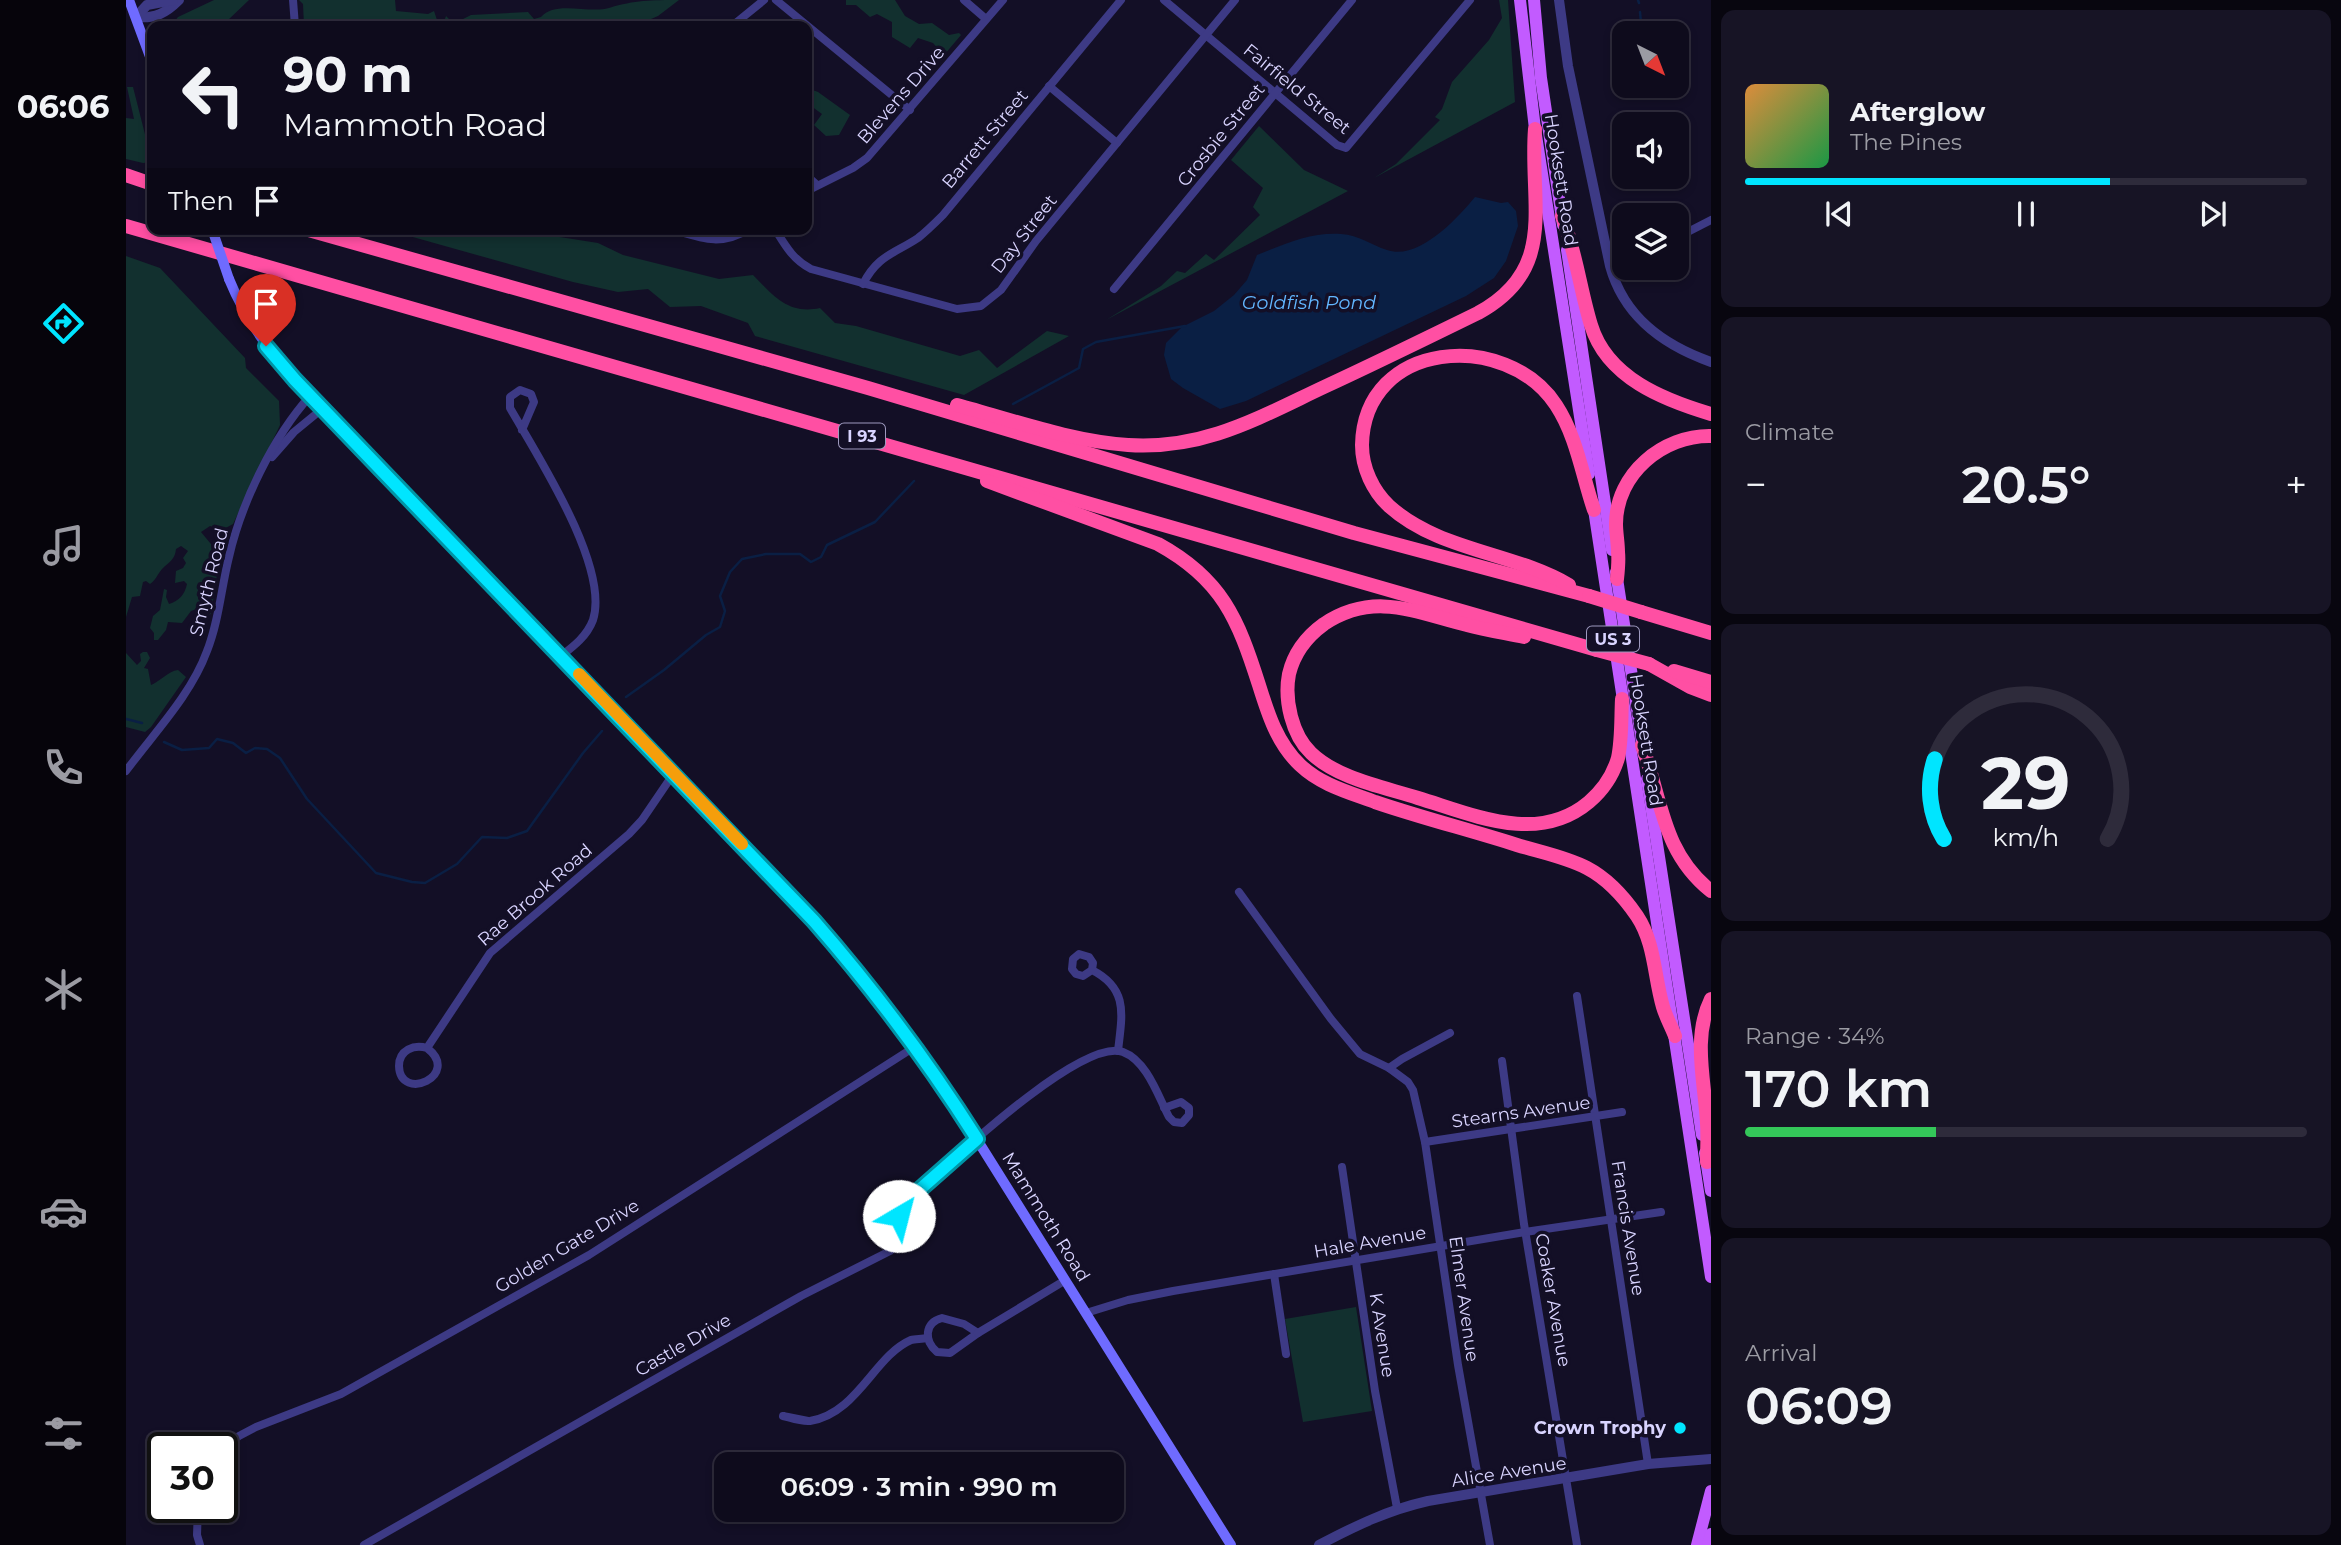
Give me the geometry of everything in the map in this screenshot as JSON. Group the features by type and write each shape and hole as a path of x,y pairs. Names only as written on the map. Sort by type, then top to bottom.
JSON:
{"highway":[{"path":"868,388 941,401 1109,443 1153,446 1173,444 1207,438 1237,428 1492,306 1513,288 1530,260 1535,243 1535,129"},
{"path":"126,175 147,182"},
{"path":"1562,216 1572,243 1591,328 1604,351 1641,386 1680,405 1711,414"},
{"name":"I 93","path":"126,226 147,232"},
{"name":"I 93","path":"157,235 1711,682"},
{"path":"326,235 868,388 1354,533 1588,596 1711,633"},
{"path":"1588,596 1545,573 1426,531 1389,506 1373,486 1362,452 1364,427 1374,400 1402,370 1433,358 1476,356 1491,359 1521,372 1545,391 1556,404 1569,428 1594,510"},
{"path":"1617,579 1619,551 1616,524 1621,496 1632,477 1647,459 1671,443 1711,436"},
{"path":"951,463 991,484 1158,544 1192,566 1218,592 1237,623 1269,719 1280,740 1300,765 1330,786 1393,808 1556,857 1587,868 1600,876 1625,899 1644,928 1663,1007 1675,1036"},
{"path":"1566,640 1544,641 1467,625 1402,606 1366,607 1340,614 1313,632 1293,657 1287,683 1290,712 1297,734 1311,753 1330,766 1359,779 1463,811 1501,822 1532,825 1546,824 1573,813 1598,794 1606,783 1618,757 1622,699"},
{"path":"1641,612 1711,624"},
{"path":"1649,664 1690,687 1711,695"},
{"path":"1642,745 1654,777 1672,843 1688,870 1711,891"},
{"path":"1706,1162 1707,1126 1700,1044 1702,1026 1711,999"}],"main road":[{"path":"129,0 131,18 147,52"},
{"name":"Hooksett Road","path":"1520,0 1535,129 1711,1277"},
{"name":"Hooksett Road","path":"1534,0 1541,78 1711,1191"},
{"name":"Mammoth Road","path":"214,235 229,279 246,316 257,334 310,396 674,773 814,921 871,987 916,1046 977,1139 1231,1545"},
{"path":"1697,1545 1711,1491"},
{"path":"1709,1545 1711,1534"}],"street":[{"path":"131,18 147,5 173,0"},
{"path":"131,18 152,18 169,10 180,0"},
{"path":"293,0 295,21"},
{"path":"738,21 764,0"},
{"path":"776,0 802,21"},
{"path":"964,0 986,19"},
{"name":"Blevens Drive","path":"812,188 862,162 1003,0"},
{"name":"Barrett Street","path":"863,284 869,272 882,258 915,240 943,215 1121,0"},
{"name":"Fairfield Street","path":"1164,0 1337,145 1346,148 1470,0"},
{"name":"Day Street","path":"779,235 800,263 811,269 957,309 981,306 1001,290 1036,241 1236,0"},
{"name":"Crosbie Street","path":"1114,289 1352,0"},
{"path":"1559,0 1567,66 1611,266 1621,296 1650,330 1680,350 1711,362"},
{"path":"812,30 910,110"},
{"path":"1049,86 1117,143"},
{"path":"812,180 817,184"},
{"path":"1689,231 1711,220"},
{"path":"696,235 716,240 731,239 738,235"},
{"path":"522,430 534,402 531,394 520,390 510,397 509,405 522,430 561,499 592,576 595,603 590,626 561,656"},
{"name":"Smyth Road","path":"126,771 183,694 204,658 215,627 234,539 251,495 277,439 310,396"},
{"name":"Smyth Road","path":"266,464 294,432 323,409"},
{"name":"Rae Brook Road","path":"427,1048 490,953 629,834 642,820 674,773"},
{"name":"Elmer Avenue","path":"1238,892 1360,1054 1388,1068 1408,1082 1413,1090 1425,1142 1490,1545"},
{"path":"1092,970 1110,982 1120,999 1118,1051 1137,1061 1164,1108"},
{"name":"Francis Avenue","path":"1577,996 1648,1464"},
{"path":"1388,1068 1450,1033"},
{"name":"Rae Brook Road","path":"421,1046 427,1048 437,1063 435,1075 426,1083 408,1082 400,1072 400,1059 408,1049 421,1046"},
{"name":"Golden Gate Drive","path":"238,1437 256,1427 341,1394 589,1255 916,1046"},
{"name":"Castle Drive","path":"364,1545 801,1296 890,1251 901,1239 899,1216 902,1207 1020,1101 1048,1081 1096,1056 1118,1051"},
{"name":"Coaker Avenue","path":"1502,1060 1525,1231 1577,1545"},
{"name":"Stearns Avenue","path":"1425,1142 1622,1112"},
{"name":"K Avenue","path":"1342,1167 1374,1391 1396,1508"},
{"name":"Hale Avenue","path":"1086,1313 1128,1300 1274,1274 1525,1231 1661,1212"},
{"path":"1274,1274 1286,1354"},
{"path":"978,1333 964,1324 942,1318 930,1326 927,1338 932,1348 942,1353 958,1348 1064,1281"},
{"path":"808,1421 827,1415 849,1401 891,1355 911,1340 927,1338"},
{"name":"Alice Avenue","path":"1319,1545 1396,1508 1648,1464 1711,1459"},
{"path":"197,1523 200,1545"}],"green space":[{"path":"214,0 249,0 228,21 175,21"},
{"path":"299,0 395,0 396,11 428,14 434,11 437,20 440,21 304,21 303,4"},
{"path":"651,0 679,0 646,21 459,21 471,15 528,12 534,19 555,9 601,9"},
{"path":"846,0 895,0 905,16 919,24 932,23 949,35 961,35 944,55 933,43 918,38 910,48 892,37 892,22 877,14 870,17 856,5 846,5"},
{"path":"1499,0 1508,0 1515,102 1374,178 1396,164 1440,120 1435,117 1442,109 1452,82 1489,40 1502,18"},
{"path":"127,87 133,87 147,142 147,163 126,159 126,118 134,119"},
{"path":"812,90 850,115 839,135 826,136 814,125 822,114 812,107"},
{"path":"1259,126 1304,170 1348,191 1106,320 1161,286 1177,271 1185,273 1206,254 1214,260 1260,215 1253,207 1263,188 1231,160"},
{"path":"406,235 547,235 598,243 623,255 719,279 753,275 790,306 799,309 820,308 835,323 856,326 960,356 979,350 997,368 1047,331 1069,336 964,395 755,336 748,323 701,306 670,307 648,289 618,292"},
{"path":"126,256 160,268 245,358 246,368 279,401 280,425 233,524 222,530 210,526 201,532 220,555 211,614 205,616 199,608 191,611 182,623 168,622 166,630 158,640 154,640 154,633 150,628 153,616 160,610 164,589 167,590 169,604 179,599 185,591 187,584 184,581 175,583 176,571 186,563 183,558 188,551 181,546 176,549 173,558 154,581 150,584 143,582 140,596 132,597 126,617"},
{"path":"143,652 147,652 150,658 144,668 148,669 151,685 178,670 186,677 145,732 126,727 126,653 137,665"},
{"path":"1356,1307 1372,1411 1303,1422 1285,1319"}],"water":[{"name":"Goldfish Pond","path":"1475,197 1508,202 1516,211 1518,226 1506,261 1494,278 1466,296 1246,401 1220,409 1171,379 1164,355 1166,343 1182,327 1214,311 1234,295 1247,280 1257,255 1298,240 1330,234 1354,236 1387,250 1399,252 1411,249 1436,236"}],"waterway":[{"path":"1640,12 1641,21"},
{"path":"1013,404 1079,368 1083,349 1096,342 1185,326"},
{"path":"626,697 720,627 725,611 720,596 730,572 742,559 766,554 800,554 811,562 821,557 827,545 875,522 914,481"},
{"path":"126,719 142,723"},
{"path":"164,742 182,750 209,748 217,739 233,743 246,753 255,748 267,749 280,758 307,799 376,873 425,883 457,864 482,837 507,838 527,831 602,731"}],"slow traffic":[{"path":"579,674 742,844"}],"place":[{"name":"Crown Trophy","path":"1680,1428"}],"route":[{"path":"266,346 295,380 814,921 871,987 916,1046 977,1139 909,1199 899,1216"}]}
